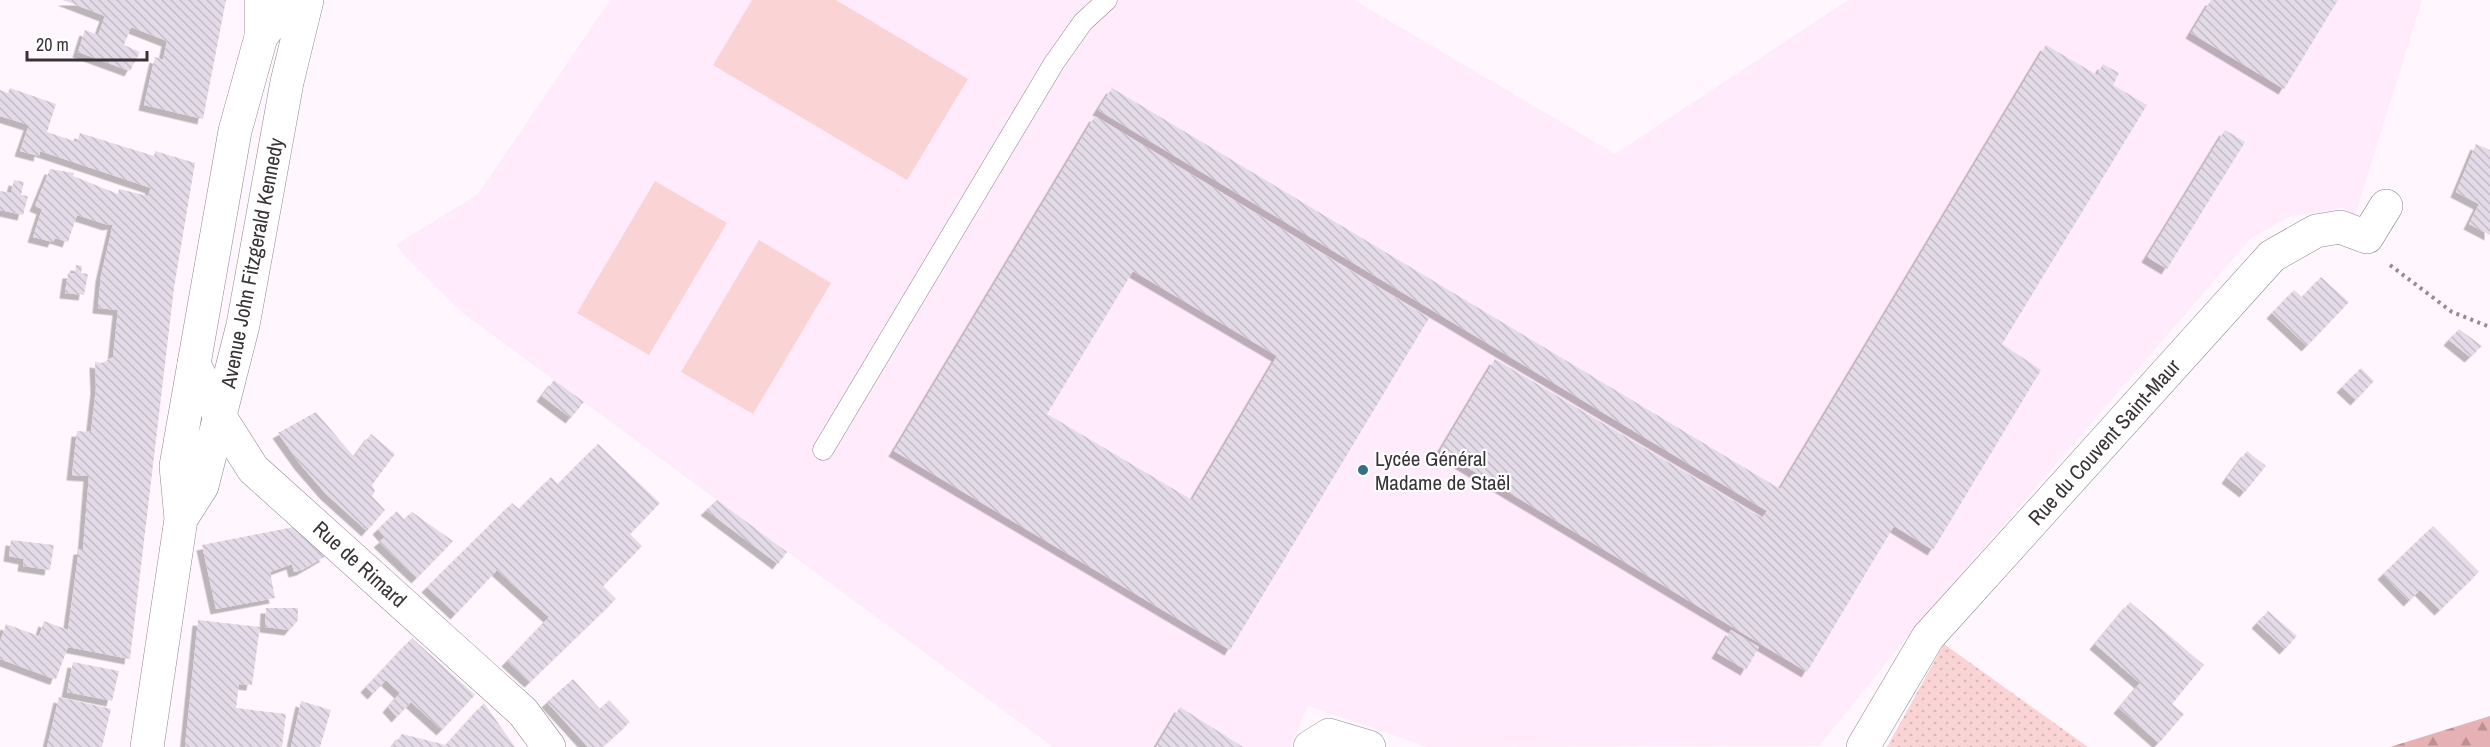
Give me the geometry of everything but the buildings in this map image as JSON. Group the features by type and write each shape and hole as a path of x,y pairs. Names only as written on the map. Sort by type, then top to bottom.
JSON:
{"street":[{"path":"261,0 261,37"},
{"path":"261,37 288,0"},
{"name":"Avenue John Fitzgerald Kennedy","path":"181,519 202,486 243,324 287,82 307,0"},
{"name":"Avenue John Fitzgerald Kennedy","path":"147,747 181,519 177,466 235,131 261,37"},
{"path":"2367,237 2386,206"},
{"name":"Rue du Couvent Saint-Maur","path":"1863,747 1928,637 2272,256 2316,231 2340,227 2367,237"},
{"name":"Rue de Rimard","path":"194,364 220,417 253,469 524,712 549,747"},
{"path":"1310,747 1329,735 1369,747"}],"lane":[{"path":"823,450 1054,63 1083,22 1107,0"}],"path":[{"path":"2367,237 2387,263 2452,312 2490,327"}],"shaded area":[{"name":"Lycée Général Madame de Staël","path":"610,0 1354,0 1615,154 1848,0 2422,0 2355,216 2343,208 2289,217 2251,238 1917,625 1819,746 1428,747 1308,706 1290,747 1053,747 464,314 396,245 478,194"},
{"path":"752,0 836,0 968,79 907,180 713,65"},
{"path":"655,181 727,223 649,355 577,313"},
{"path":"759,240 831,283 753,414 681,372"},
{"path":"1944,644 2088,747 1887,747"}],"green space":[{"path":"2490,716 2490,747 2390,747"}],"place":[{"name":"Lycée Général Madame de Staël","path":"1363,470"}]}
